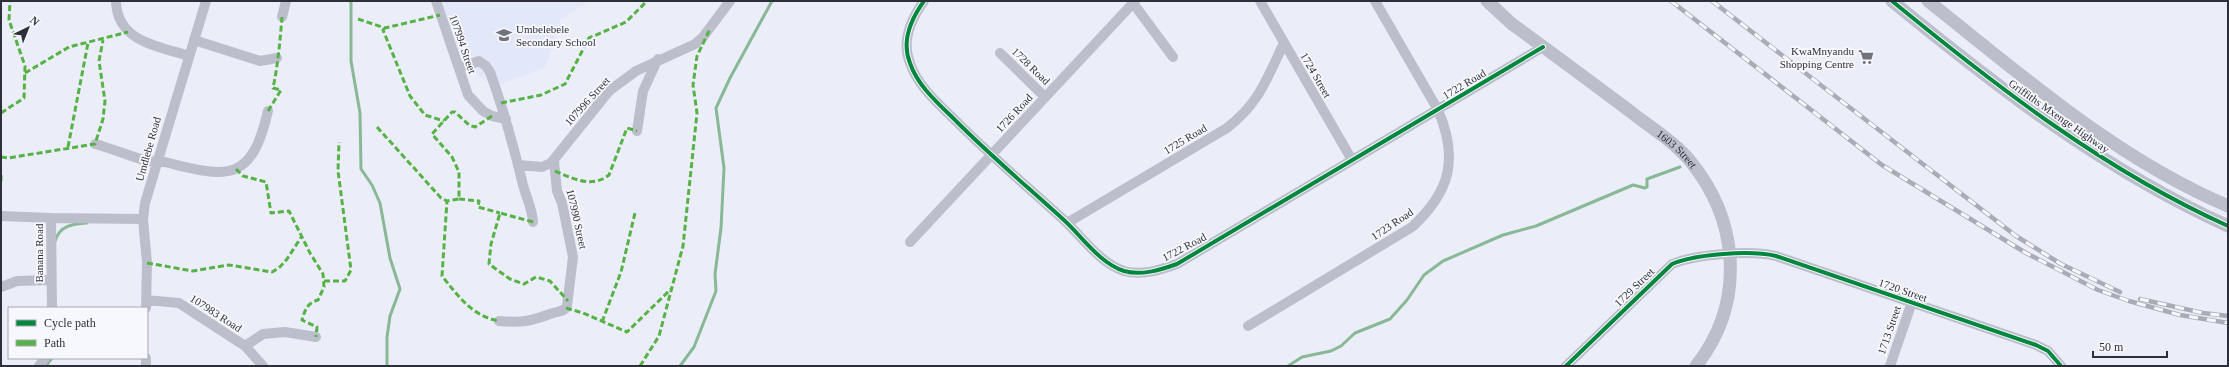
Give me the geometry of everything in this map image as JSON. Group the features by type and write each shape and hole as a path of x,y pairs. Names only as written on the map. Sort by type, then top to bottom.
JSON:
{"street":[{"path":"116,1 119,20 128,32 144,41 189,56"},
{"name":"Umdlebe Road","path":"146,304 147,263 143,219 157,161 206,1"},
{"path":"282,18 286,1"},
{"name":"107994 Street","path":"436,1 448,42 468,95 483,110 492,116 506,119"},
{"name":"107996 Street","path":"554,161 560,150 609,91 636,71 658,59 695,44 703,37 730,1"},
{"name":"1722 Road","path":"924,1 914,14 906,40 910,64 924,88 991,155 1067,223 1097,253 1123,270 1145,273 1177,264 1544,47"},
{"name":"1724 Street","path":"1260,1 1352,160"},
{"name":"1723 Road","path":"1248,326 1412,227 1426,214 1438,198 1446,182 1450,154 1446,129 1438,110 1375,1"},
{"name":"1603 Street","path":"1487,1 1512,24 1676,147 1691,162 1714,198 1726,228 1732,276 1722,318 1710,345 1696,366"},
{"name":"Griffiths Mxenge Highway","path":"1892,1 1948,47 2049,123 2140,182 2228,226"},
{"name":"Griffiths Mxenge Highway","path":"1928,1 2096,132 2134,157 2207,197 2228,206"},
{"path":"1134,2 1173,57"},
{"name":"1726 Road","path":"910,242 1134,2"},
{"path":"194,40 256,60 264,61 277,58"},
{"name":"1725 Road","path":"1067,223 1227,128 1237,120 1258,98 1284,43"},
{"name":"1728 Road","path":"1000,53 1046,97"},
{"path":"637,131 643,91 658,59"},
{"path":"459,68 478,61 486,66 506,119 519,165 522,182 532,209 533,222"},
{"path":"95,144 149,161 157,161 202,172 236,169 246,161 253,152 264,126 268,111"},
{"path":"519,165 542,167 554,161"},
{"name":"107990 Street","path":"499,321 523,322 539,320 562,311 567,306 573,257 562,203 557,191 554,161"},
{"path":"1,216 51,218"},
{"name":"Banana Road","path":"52,307 51,218 143,219"},
{"name":"1720 Street","path":"1730,255 1763,253 1776,256 2036,345 2048,351 2061,366"},
{"name":"1729 Street","path":"1566,366 1672,264 1685,259 1730,255"},
{"path":"1,287 17,281 51,280"},
{"name":"1713 Street","path":"1890,366 1912,302"},
{"name":"107983 Road","path":"146,304 179,303 245,346 263,366"},
{"path":"245,346 263,334 285,332 316,337"}],"shaded area":[{"name":"Umbelebele Secondary School","path":"440,1 589,1 561,19 545,68 495,86 466,68 457,51"}],"waterway":[{"path":"351,1 351,61 360,113 361,169 372,185 380,203 390,258 400,289 390,316 387,337 387,366"},
{"path":"680,366 694,347 716,291 715,274 721,228 724,168 716,108 730,78 772,1"},
{"path":"1288,366 1302,357 1331,351 1341,346 1355,333 1390,319 1407,300 1424,275 1443,261 1503,235 1536,226 1633,185 1645,188 1647,187 1647,179 1680,167"},
{"path":"55,241 60,232 68,226 87,223"},
{"path":"46,366 51,359"}],"railway":[{"path":"1671,1 1882,165 2026,253 2098,290 2129,301 2180,315 2228,323"},
{"path":"1712,1 2016,236 2061,264 2120,292"},
{"path":"2140,299 2203,313 2228,316"}],"marked path":[{"path":"1,113 24,98 25,66 9,20 10,1"},
{"path":"501,103 541,95 565,84 589,38 626,22 647,1"},
{"path":"358,19 385,28 440,15"},
{"path":"268,111 281,90 273,88 278,62 282,17"},
{"path":"385,28 383,30 410,96 425,115 444,121"},
{"path":"640,366 659,336 683,246 697,113 693,85 697,56 710,29"},
{"path":"25,73 69,47 128,32"},
{"path":"1,157 8,158 95,144 103,119 105,101 99,61 103,40"},
{"path":"68,147 88,43"},
{"path":"492,116 475,127 469,125 455,112 452,112 432,134 452,157 459,172 459,199 447,201 442,276 460,298 474,310 481,315 499,321"},
{"path":"377,127 441,198 447,201"},
{"path":"555,171 582,181 588,182 602,179 609,175 627,128 637,131"},
{"path":"324,281 345,281 351,270 338,171 339,142"},
{"path":"236,169 243,176 266,182 271,213 289,211 310,253 323,274 324,287 318,300 314,301 307,307 302,320 317,327 316,337"},
{"path":"1,175 1,182"},
{"path":"459,199 479,201 478,207 500,213"},
{"path":"533,222 500,213 491,244 489,264 510,279 524,284 536,277 550,281 568,301"},
{"path":"602,322 621,272 635,213"},
{"path":"147,263 193,271 229,265 272,272 279,268 287,259 302,236"},
{"path":"566,308 583,313 627,332 671,289"}],"cycle path":[{"path":"924,1 911,23 907,38 907,55 918,80 924,88 970,135 1066,222 1092,250 1115,267 1124,271 1137,273 1150,272 1177,264 1543,47"},
{"path":"1892,1 1971,65 2053,125 2138,179 2182,204 2228,226"},
{"path":"1566,366 1672,264 1709,255 1738,253 1776,256 2036,345 2048,351 2061,366"}],"place":[{"name":"Umbelebele Secondary School","path":"504,35"},
{"name":"KwaMnyandu Shopping Centre","path":"1866,57"}]}
